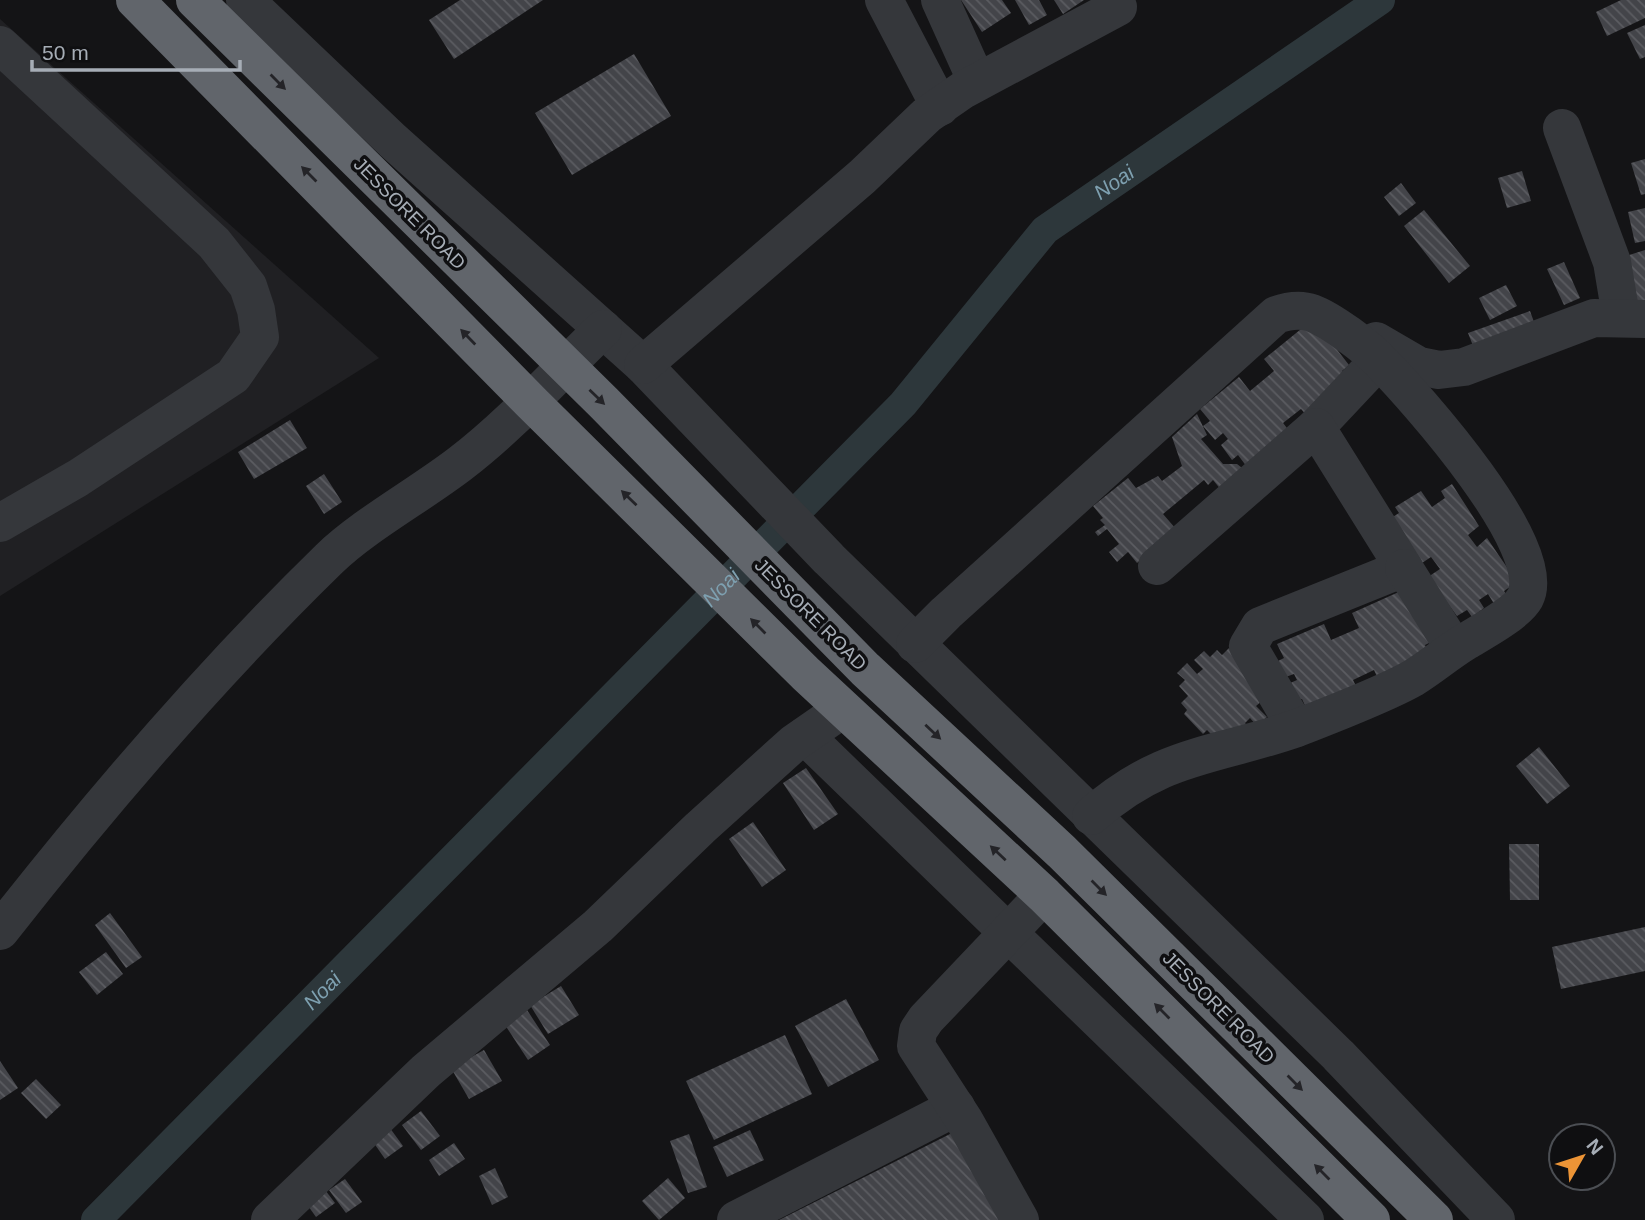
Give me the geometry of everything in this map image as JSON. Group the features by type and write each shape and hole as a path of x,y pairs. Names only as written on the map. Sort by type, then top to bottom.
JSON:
{"highway":[{"name":"JESSORE ROAD","path":"195,0 565,366 865,669 1062,852 1434,1220"},
{"path":"158,7 532,403 806,674 1044,895 1371,1220"}],"street":[{"path":"246,0 393,141 643,365 867,597 1338,1055 1496,1220"},
{"path":"884,0 940,107"},
{"path":"940,0 977,82"},
{"path":"643,365 727,295 940,107 977,82 1118,7"},
{"path":"0,45 214,243 248,286 256,310 260,337 233,376 78,478 0,523"},
{"path":"919,648 920,623 938,597 1292,290 1302,287 1311,290 1376,341 1419,366 1439,370 1464,367 1594,318 1633,318 1562,128"},
{"path":"899,701 919,648 946,612 1276,315 1288,311 1312,313 1379,360 1455,448 1496,503 1527,566 1528,584 1524,599 1490,627 1454,648 1411,679 1296,728 1160,768 1119,791 1091,816"},
{"path":"0,931 45,874 212,679 331,557 462,462 532,403 603,329"},
{"path":"1157,566 1316,427 1379,360"},
{"path":"1316,427 1454,648"},
{"path":"1296,728 1248,646 1252,635 1260,626 1404,568"},
{"path":"270,1220 426,1071 598,926 700,828 805,736 843,709"},
{"path":"805,736 1305,1220"},
{"path":"1020,1220 956,1107 916,1046 918,1031 939,1003 1044,895"},
{"path":"736,1220 956,1107"}],"shaded area":[{"path":"0,19 379,358 0,596"}],"building":[{"path":"460,0 543,0 454,59 429,20"},
{"path":"961,0 1002,0 1011,13 982,32"},
{"path":"1015,0 1039,0 1047,15 1029,25"},
{"path":"1054,0 1084,0 1063,14"},
{"path":"1621,0 1645,0 1645,18 1607,36 1596,12"},
{"path":"1645,25 1645,57 1640,59 1627,33"},
{"path":"634,54 671,116 572,175 535,113"},
{"path":"1645,159 1645,194 1641,195 1631,163"},
{"path":"1522,171 1531,201 1507,208 1498,178"},
{"path":"1401,183 1416,203 1399,216 1384,197"},
{"path":"1645,208 1645,241 1635,243 1628,212"},
{"path":"1424,210 1470,266 1449,283 1404,226"},
{"path":"1645,250 1645,300 1637,303 1623,257"},
{"path":"1564,262 1580,298 1564,305 1547,269"},
{"path":"1506,285 1517,306 1490,320 1479,298"},
{"path":"1530,311 1538,333 1477,356 1468,333"},
{"path":"1306,325 1320,328 1349,365 1342,371 1351,382 1308,417 1301,409 1283,423 1290,432 1247,467 1238,455 1232,460 1221,445 1228,439 1223,433 1215,440 1203,426 1210,421 1200,409 1239,377 1250,391 1274,371 1264,359"},
{"path":"1197,414 1207,435 1201,439 1223,464 1237,464 1246,471 1222,491 1213,480 1208,485 1204,480 1163,514 1176,529 1137,563 1128,552 1117,562 1109,552 1119,544 1107,529 1098,536 1095,532 1105,525 1093,506 1128,478 1136,488 1158,476 1162,481 1182,466 1172,437"},
{"path":"290,420 307,448 254,479 238,452"},
{"path":"324,474 342,502 324,514 306,486"},
{"path":"1452,484 1479,526 1468,535 1477,547 1487,538 1517,582 1504,591 1508,598 1496,607 1488,594 1479,600 1484,608 1472,617 1467,610 1457,616 1428,577 1440,569 1431,557 1419,565 1388,520 1399,513 1395,507 1421,491 1432,507 1445,498 1441,491"},
{"path":"1401,591 1433,641 1425,645 1431,658 1379,681 1374,670 1353,680 1358,690 1308,712 1302,699 1295,701 1288,684 1297,680 1294,674 1283,678 1276,662 1284,658 1277,644 1324,624 1331,640 1359,628 1352,613"},
{"path":"1229,648 1265,686 1263,700 1256,706 1267,717 1257,726 1250,718 1245,723 1252,731 1216,739 1207,730 1203,734 1184,714 1187,710 1181,703 1188,696 1179,686 1185,680 1177,673 1187,663 1197,674 1203,669 1194,660 1204,651 1210,657 1217,650 1222,655"},
{"path":"1539,747 1570,786 1547,804 1516,766"},
{"path":"806,768 838,814 814,830 783,783"},
{"path":"753,822 786,870 762,887 729,839"},
{"path":"1509,844 1539,844 1539,900 1510,900"},
{"path":"110,913 142,957 126,968 95,925"},
{"path":"1645,927 1645,971 1561,989 1552,947"},
{"path":"106,952 123,974 97,995 79,972"},
{"path":"561,986 579,1015 548,1034 530,1005"},
{"path":"846,999 879,1060 828,1087 795,1026"},
{"path":"527,1010 550,1045 528,1060 505,1025"},
{"path":"785,1035 812,1094 714,1140 686,1081"},
{"path":"484,1050 502,1081 469,1099 451,1068"},
{"path":"0,1061 18,1088 0,1100"},
{"path":"36,1079 61,1105 46,1119 21,1093"},
{"path":"421,1111 440,1136 421,1150 402,1125"},
{"path":"387,1124 403,1146 385,1159 369,1136"},
{"path":"750,1130 764,1160 727,1177 713,1147"},
{"path":"954,1132 1001,1220 779,1220"},
{"path":"689,1134 707,1187 688,1193 670,1141"},
{"path":"454,1143 465,1159 439,1176 429,1160"},
{"path":"495,1168 508,1197 492,1205 479,1176"},
{"path":"668,1178 685,1198 659,1220 642,1201"},
{"path":"345,1179 362,1202 346,1213 329,1190"},
{"path":"319,1182 335,1203 316,1217 301,1196"}],"waterway":[{"name":"Noai","path":"96,1220 903,404 1045,230 1380,0"}]}
